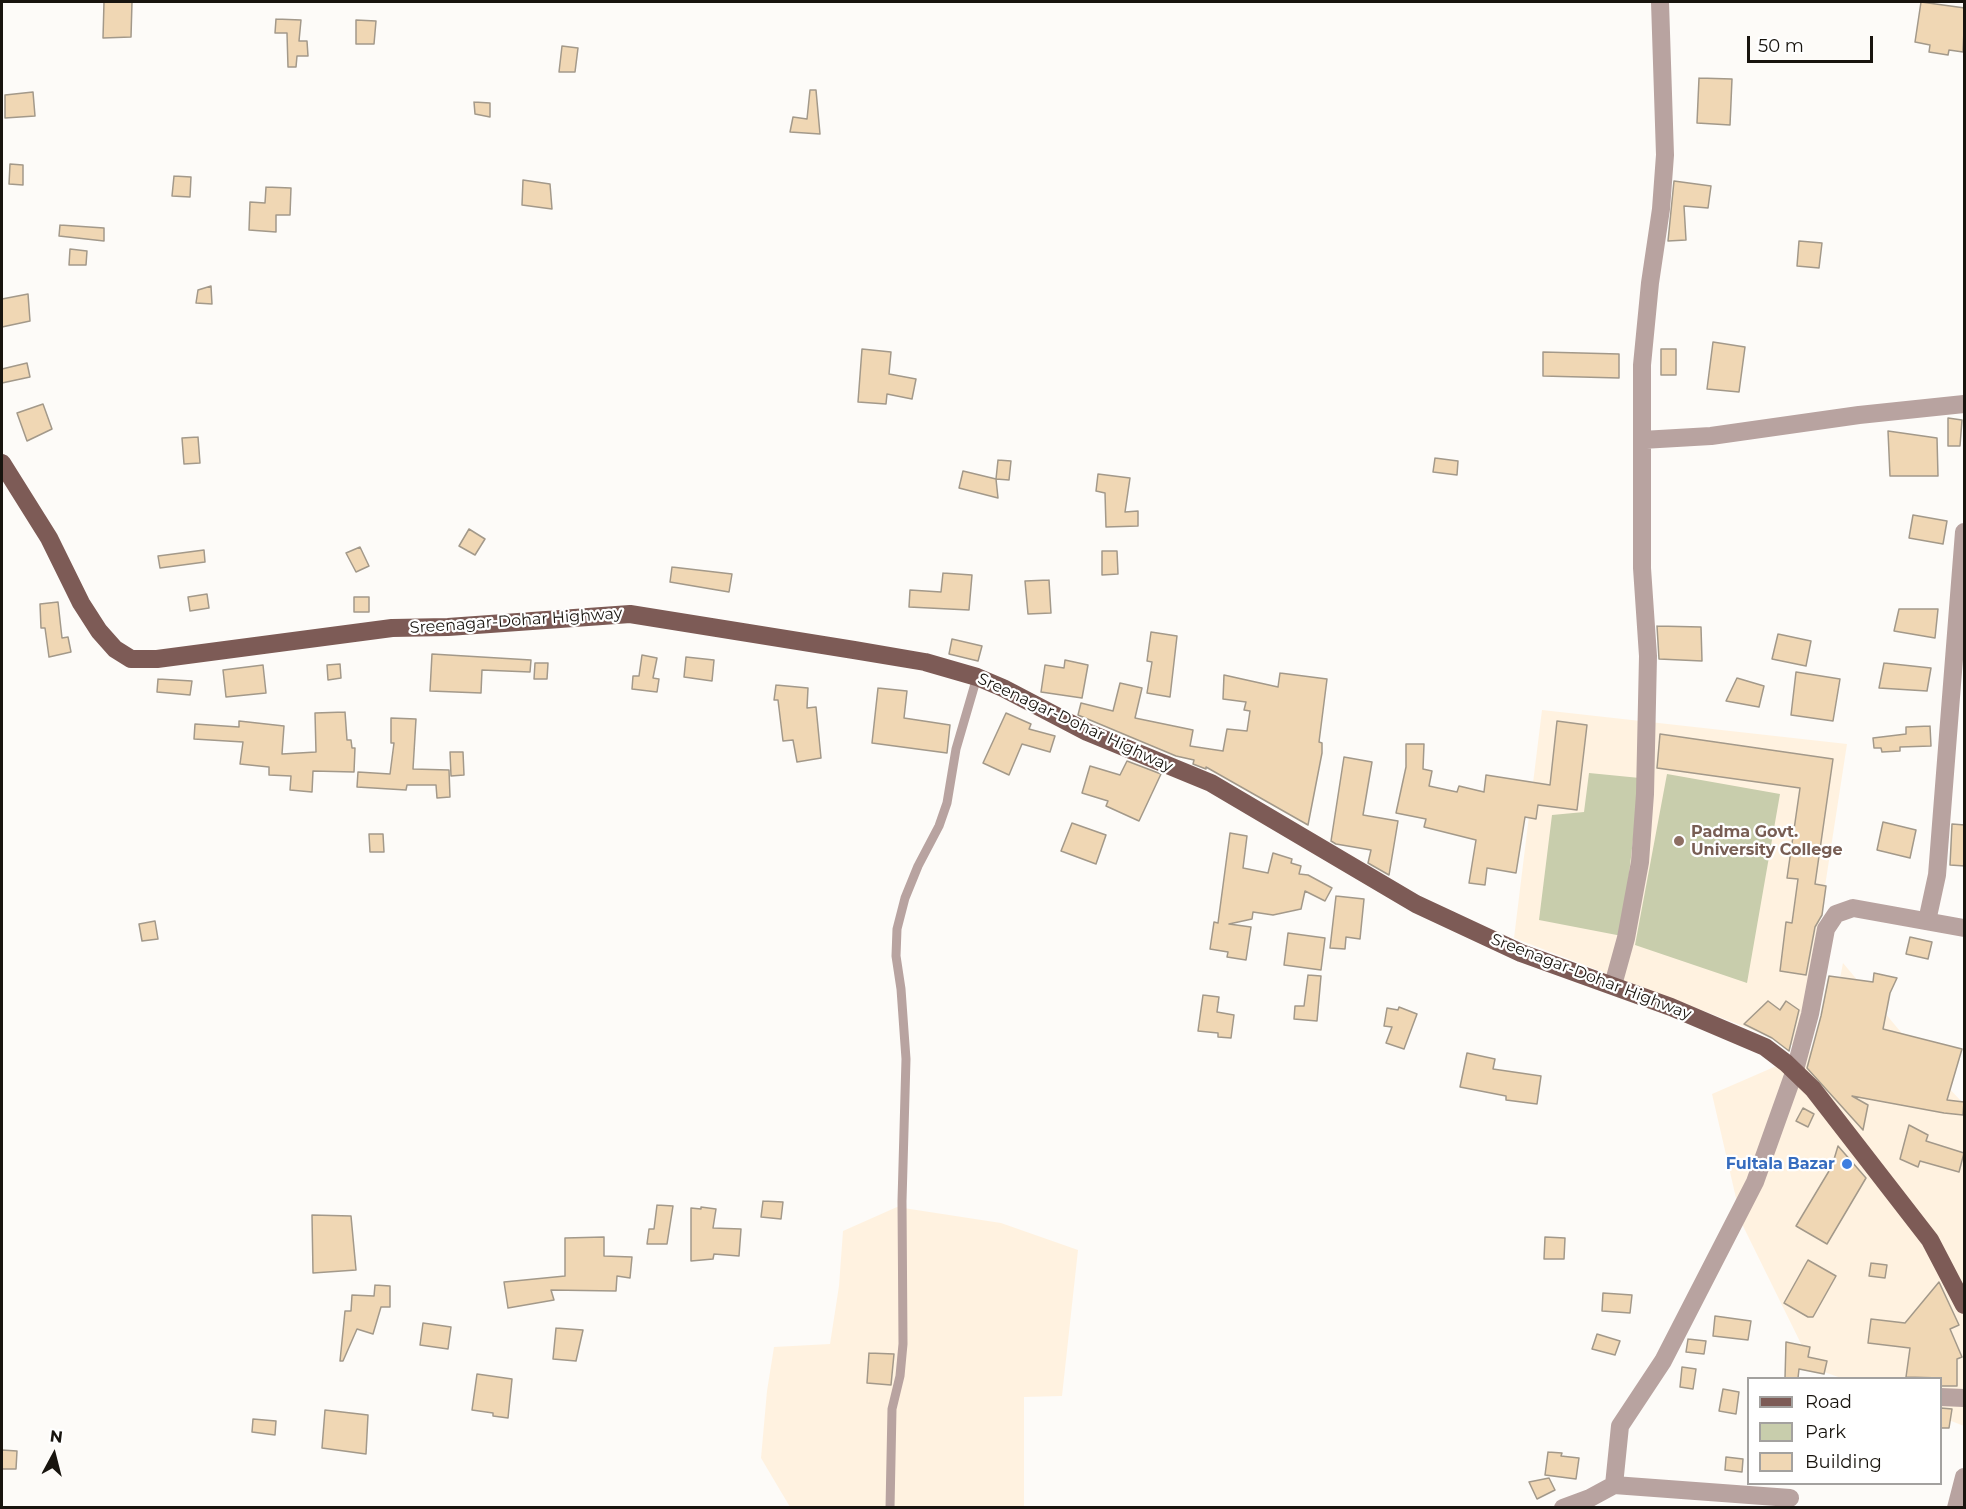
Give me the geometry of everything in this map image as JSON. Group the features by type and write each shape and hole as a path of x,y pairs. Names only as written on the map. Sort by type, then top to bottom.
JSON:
{"main road":[{"name":"Sreenagar-Dohar Highway","path":"2,463 49,538 81,603 99,631 114,649 131,659 157,659 392,628 448,627 630,614 878,654 977,676 1087,732 1210,783 1416,904 1521,953 1613,985 1766,1047 1813,1089 1930,1240 1965,1305"}],"street":[{"path":"1613,985 1626,938 1640,862 1645,794 1648,656 1642,568 1642,350 1661,209 1665,155 1660,2"},
{"path":"1642,440 1711,436 1859,415 1965,404"},
{"path":"1927,921 1937,875 1965,532"},
{"path":"1614,1485 1620,1426 1663,1361 1755,1182 1794,1070 1810,1014 1826,929 1836,914 1853,908 1965,928"},
{"path":"1942,1397 1965,1398"},
{"path":"1956,1508 1965,1477"},
{"path":"1563,1508 1590,1498 1614,1485 1790,1496"}],"lane":[{"path":"890,1508 892,1409 900,1376 903,1344 902,1201 906,1059 896,956 897,929 905,898 918,866 939,826 947,803 956,749 977,676"}],"shaded area":[{"name":"Padma Govt. University College","path":"1542,710 1847,744 1800,1048 1514,938"},
{"name":"Fultala Bazar","path":"1843,963 1941,1080 1964,1104 1964,1426 1942,1417 1942,1377 1838,1377 1813,1368 1742,1224 1712,1094 1827,1044"},
{"path":"897,1207 1001,1223 1078,1250 1062,1396 1024,1397 1024,1507 790,1507 761,1458 767,1391 774,1347 830,1344 839,1286 843,1231"}],"green space":[{"path":"1589,773 1640,778 1622,936 1539,920 1552,815 1584,812"},
{"path":"1667,774 1780,794 1747,983 1635,945"}],"building":[{"path":"104,2 132,2 131,37 103,38"},
{"path":"1921,2 1965,8 1963,52 1949,50 1948,55 1929,52 1930,45 1915,42"},
{"path":"276,19 301,20 299,41 307,41 308,56 297,56 296,67 288,67 287,33 275,33"},
{"path":"356,20 376,21 374,44 356,44"},
{"path":"562,46 578,48 575,72 559,72"},
{"path":"1699,78 1732,79 1730,125 1697,123"},
{"path":"810,90 816,90 820,134 790,132 793,117 807,119"},
{"path":"33,92 35,116 5,118 5,95"},
{"path":"474,102 490,103 490,117 475,114"},
{"path":"10,164 23,165 23,185 9,184"},
{"path":"174,176 191,177 190,197 172,196"},
{"path":"523,180 550,184 552,209 522,205"},
{"path":"1674,181 1711,186 1708,208 1684,206 1686,240 1668,241"},
{"path":"266,187 291,188 290,215 276,215 276,232 249,230 250,202 265,203"},
{"path":"60,225 104,228 104,241 59,236"},
{"path":"1799,241 1822,243 1819,268 1797,266"},
{"path":"70,249 87,251 86,265 69,265"},
{"path":"211,286 212,304 196,303 198,290"},
{"path":"28,294 30,321 2,327 2,299"},
{"path":"1713,342 1745,347 1739,392 1707,389"},
{"path":"862,349 891,352 889,374 916,379 912,399 887,394 886,404 858,402"},
{"path":"1661,349 1676,349 1676,375 1661,375"},
{"path":"1543,352 1619,354 1619,378 1543,376"},
{"path":"27,363 30,377 2,383 2,369"},
{"path":"43,404 52,429 27,441 17,413"},
{"path":"1948,418 1962,420 1960,446 1948,446"},
{"path":"1888,431 1937,438 1938,476 1890,476"},
{"path":"198,437 200,463 184,464 182,438"},
{"path":"1435,458 1458,461 1457,475 1433,472"},
{"path":"998,460 1011,461 1009,480 996,479"},
{"path":"963,471 996,479 998,498 959,488"},
{"path":"1098,474 1130,478 1125,512 1138,511 1138,526 1106,527 1105,493 1096,491"},
{"path":"1913,515 1947,521 1943,544 1909,538"},
{"path":"469,529 485,539 475,555 459,546"},
{"path":"360,547 369,566 356,572 346,553"},
{"path":"204,550 205,562 160,568 158,556"},
{"path":"1102,551 1117,551 1118,574 1102,575"},
{"path":"672,567 732,574 729,592 670,582"},
{"path":"943,573 972,575 969,610 909,607 910,590 941,592"},
{"path":"1049,580 1051,613 1028,614 1025,581"},
{"path":"207,594 209,608 190,611 188,597"},
{"path":"354,597 369,597 369,612 354,612"},
{"path":"58,602 62,638 68,637 71,652 49,657 45,628 41,628 40,604"},
{"path":"1899,609 1938,609 1935,638 1894,631"},
{"path":"1657,626 1701,627 1702,661 1659,659"},
{"path":"1151,632 1177,636 1170,697 1147,693 1152,662 1147,661"},
{"path":"1778,634 1811,641 1806,666 1772,659"},
{"path":"952,639 982,646 978,661 949,654"},
{"path":"432,654 531,660 530,672 482,670 481,693 430,691"},
{"path":"642,655 657,658 653,678 659,679 657,692 632,689 633,676 639,676"},
{"path":"686,657 714,660 712,681 684,677"},
{"path":"1065,660 1088,665 1082,698 1041,692 1045,665 1064,668"},
{"path":"535,663 548,663 547,679 534,679"},
{"path":"1884,663 1931,668 1927,691 1879,688"},
{"path":"340,664 341,678 328,680 327,665"},
{"path":"263,665 266,693 226,697 223,670"},
{"path":"1796,672 1840,679 1833,721 1791,715"},
{"path":"1280,673 1327,679 1319,742 1322,743 1322,753 1308,825 1206,767 1206,769 1193,764 1194,760 1176,756 1078,715 1081,703 1113,711 1120,683 1142,688 1135,718 1193,730 1190,746 1223,751 1227,729 1247,731 1250,711 1244,710 1246,702 1223,699 1224,675 1278,687"},
{"path":"1737,678 1764,686 1759,707 1726,701"},
{"path":"158,679 192,681 190,695 157,692"},
{"path":"776,685 808,688 807,708 816,707 821,758 797,762 793,740 783,741 778,700 774,700"},
{"path":"878,688 907,691 904,718 950,725 947,753 872,743"},
{"path":"345,712 347,740 351,740 352,748 355,748 354,772 313,771 312,792 290,790 291,776 269,775 269,767 240,764 243,742 194,739 195,724 239,727 239,721 284,726 282,754 316,752 315,713"},
{"path":"1006,713 1031,724 1029,729 1055,736 1050,752 1022,744 1009,775 983,763"},
{"path":"391,718 416,719 413,769 449,770 450,797 437,798 436,785 407,785 406,790 357,787 358,772 390,774 394,743 391,743"},
{"path":"1557,721 1587,725 1577,810 1538,805 1536,819 1525,817 1516,873 1487,868 1485,885 1469,883 1476,840 1424,827 1426,819 1396,813 1406,767 1406,744 1424,744 1423,769 1432,771 1429,786 1457,792 1459,786 1484,792 1486,775 1550,785"},
{"path":"1930,726 1931,746 1900,747 1900,751 1882,752 1881,748 1874,748 1873,738 1906,734 1906,727"},
{"path":"1660,734 1833,759 1815,884 1826,886 1822,915 1815,927 1806,975 1780,971 1786,922 1792,923 1798,879 1787,878 1800,788 1657,768"},
{"path":"450,752 463,752 464,775 451,776"},
{"path":"1344,757 1372,762 1363,815 1398,821 1389,875 1368,863 1371,850 1336,844 1331,841"},
{"path":"1127,761 1161,774 1139,821 1106,806 1108,801 1082,793 1090,766 1120,775"},
{"path":"1883,822 1916,830 1910,858 1877,850"},
{"path":"1072,823 1106,835 1096,864 1061,851"},
{"path":"1952,824 1965,825 1965,866 1950,865"},
{"path":"1230,833 1247,836 1243,868 1268,873 1273,853 1292,859 1291,863 1301,866 1299,874 1308,875 1332,888 1325,901 1305,891 1301,909 1273,915 1253,912 1252,919 1229,924 1251,927 1246,960 1227,957 1228,952 1210,949 1214,922 1218,923"},
{"path":"369,834 383,834 384,852 370,852"},
{"path":"1336,896 1364,899 1360,939 1346,937 1345,949 1330,948"},
{"path":"155,921 158,939 142,941 139,924"},
{"path":"1288,933 1325,938 1321,970 1284,965"},
{"path":"1910,937 1932,942 1928,959 1906,954"},
{"path":"1874,973 1897,978 1890,993 1883,1029 1962,1049 1947,1100 1964,1102 1963,1115 1852,1096 1868,1105 1863,1130 1807,1068 1829,976 1873,982"},
{"path":"1308,975 1321,976 1317,1021 1294,1019 1295,1006 1304,1006"},
{"path":"1203,995 1219,997 1217,1012 1234,1015 1231,1038 1218,1037 1218,1033 1198,1031"},
{"path":"1768,1001 1780,1010 1786,1001 1799,1010 1789,1051 1772,1038 1744,1024"},
{"path":"1399,1007 1417,1014 1404,1049 1386,1043 1392,1027 1384,1026 1387,1008 1398,1010"},
{"path":"1467,1053 1495,1059 1493,1069 1541,1076 1537,1104 1506,1100 1506,1096 1460,1087"},
{"path":"1803,1108 1814,1114 1808,1127 1796,1121"},
{"path":"1909,1125 1928,1135 1926,1141 1964,1153 1959,1172 1920,1161 1918,1167 1900,1159"},
{"path":"1838,1146 1866,1178 1827,1244 1796,1226 1832,1166"},
{"path":"763,1201 783,1202 781,1219 761,1217"},
{"path":"657,1205 673,1206 667,1244 647,1244 649,1229 654,1229"},
{"path":"701,1207 716,1209 713,1228 741,1229 739,1256 714,1254 713,1259 691,1261 691,1208 701,1209"},
{"path":"312,1215 351,1216 356,1270 313,1273"},
{"path":"604,1237 604,1256 632,1257 630,1278 617,1276 616,1291 551,1290 554,1300 508,1308 504,1282 565,1276 565,1238"},
{"path":"1545,1237 1565,1238 1564,1259 1544,1259"},
{"path":"1808,1260 1836,1276 1813,1317 1808,1317 1784,1303"},
{"path":"1871,1263 1887,1265 1885,1278 1869,1276"},
{"path":"1939,1282 1959,1325 1950,1329 1962,1357 1957,1359 1957,1386 1942,1386 1942,1377 1906,1377 1910,1348 1868,1343 1871,1319 1905,1323"},
{"path":"375,1285 390,1286 390,1307 381,1307 373,1334 357,1329 343,1361 340,1361 345,1311 351,1311 352,1295 374,1296"},
{"path":"1603,1293 1632,1295 1630,1313 1602,1311"},
{"path":"1715,1316 1751,1321 1748,1340 1713,1336"},
{"path":"423,1323 451,1327 448,1349 420,1345"},
{"path":"556,1328 583,1330 576,1361 553,1359"},
{"path":"1597,1334 1620,1341 1615,1355 1592,1349"},
{"path":"1688,1339 1706,1341 1704,1354 1686,1352"},
{"path":"1786,1342 1810,1347 1808,1357 1827,1361 1824,1374 1799,1369 1798,1377 1785,1377"},
{"path":"869,1353 894,1354 891,1385 867,1383"},
{"path":"1682,1367 1696,1369 1693,1389 1680,1387"},
{"path":"477,1374 512,1379 508,1418 472,1410"},
{"path":"1723,1389 1739,1392 1736,1414 1719,1411"},
{"path":"1942,1408 1952,1409 1949,1428 1942,1428"},
{"path":"325,1410 368,1415 366,1454 322,1448"},
{"path":"253,1419 276,1421 275,1435 252,1432"},
{"path":"2,1450 17,1451 16,1469 2,1469"},
{"path":"1548,1452 1579,1458 1576,1479 1545,1475"},
{"path":"1726,1457 1743,1459 1742,1472 1725,1470"},
{"path":"1549,1478 1555,1490 1537,1499 1529,1482"}],"place":[{"name":"Padma Govt. University College","path":"1679,841"},
{"name":"Fultala Bazar","path":"1847,1164"}]}
